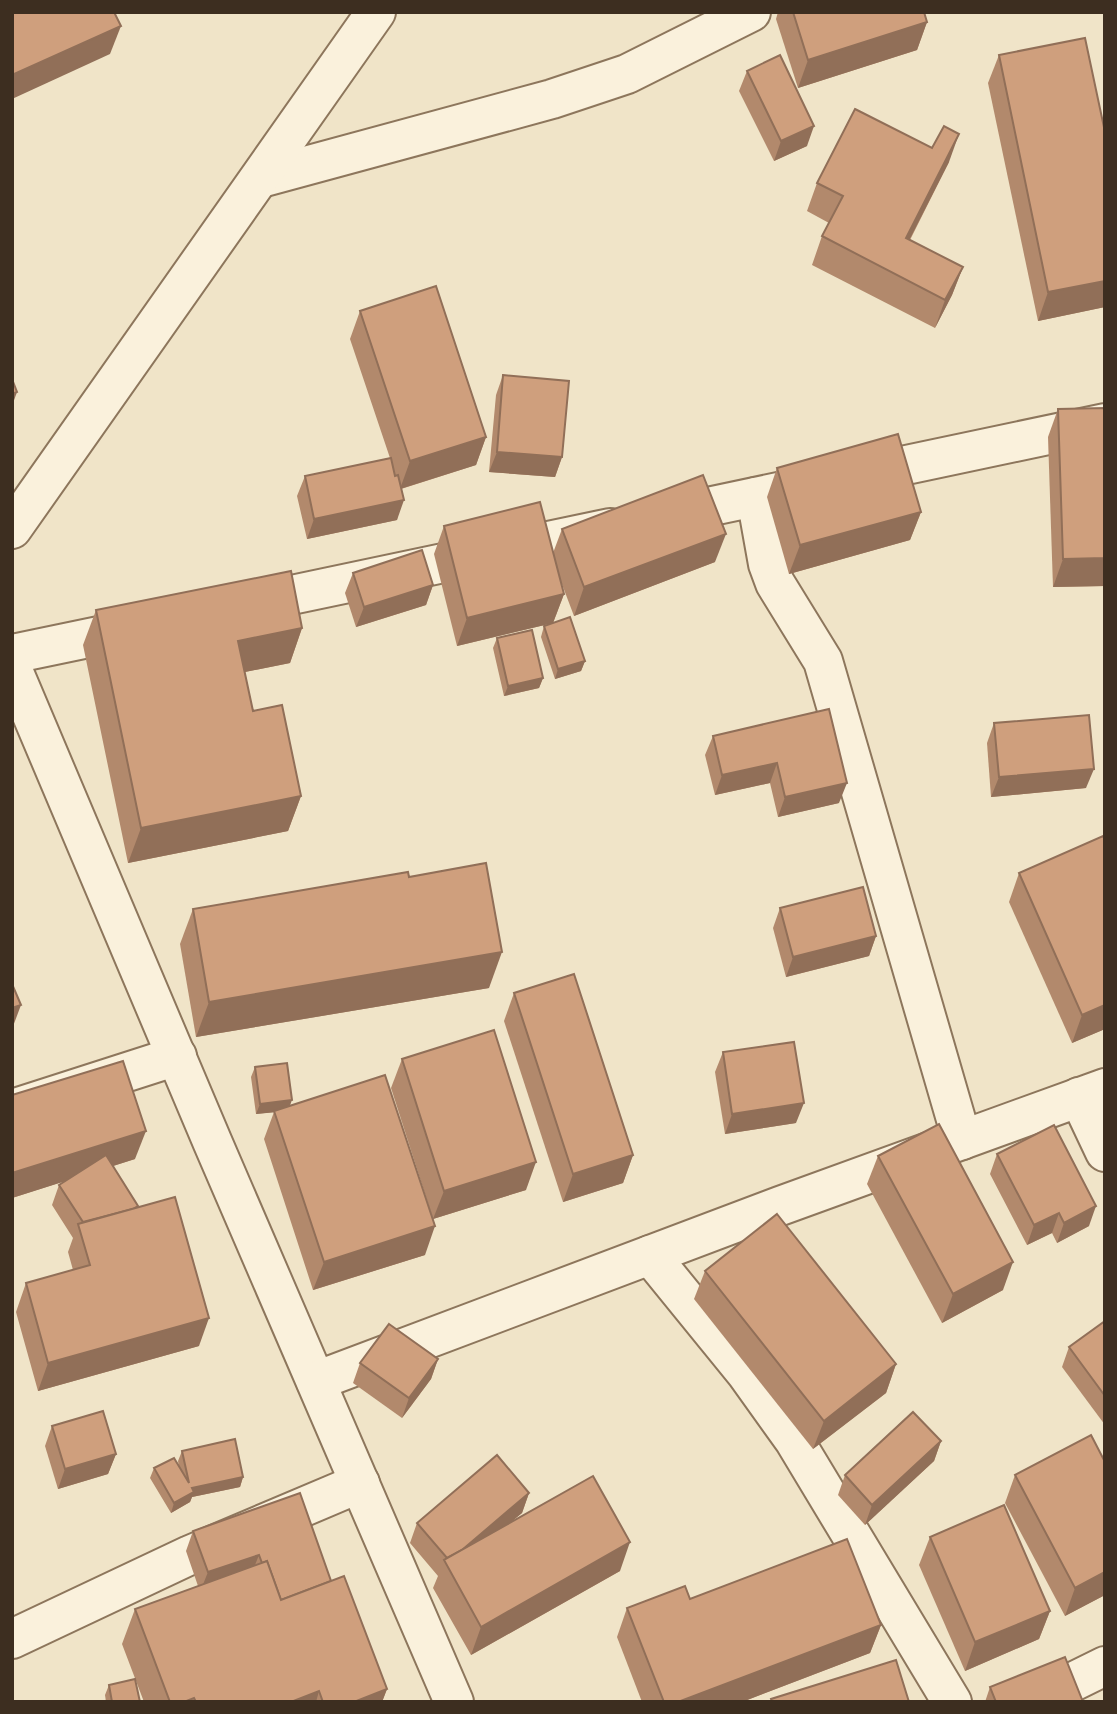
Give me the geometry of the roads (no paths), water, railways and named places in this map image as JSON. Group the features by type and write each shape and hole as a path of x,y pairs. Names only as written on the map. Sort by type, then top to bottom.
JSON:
{"street":[{"path":"12,529 376,12"},
{"path":"261,178 552,99 627,74 751,12"},
{"path":"215,611 1105,423"},
{"path":"756,496 768,564 775,583 823,661 962,1140"},
{"path":"12,654 174,620"},
{"path":"12,668 454,1702"},
{"path":"12,1109 177,1056"},
{"path":"316,1381 1092,1092 1105,1152"},
{"path":"650,1255 746,1373 794,1440 952,1702"},
{"path":"12,1639 190,1555 360,1483"},
{"path":"1032,1702 1105,1666"}]}
